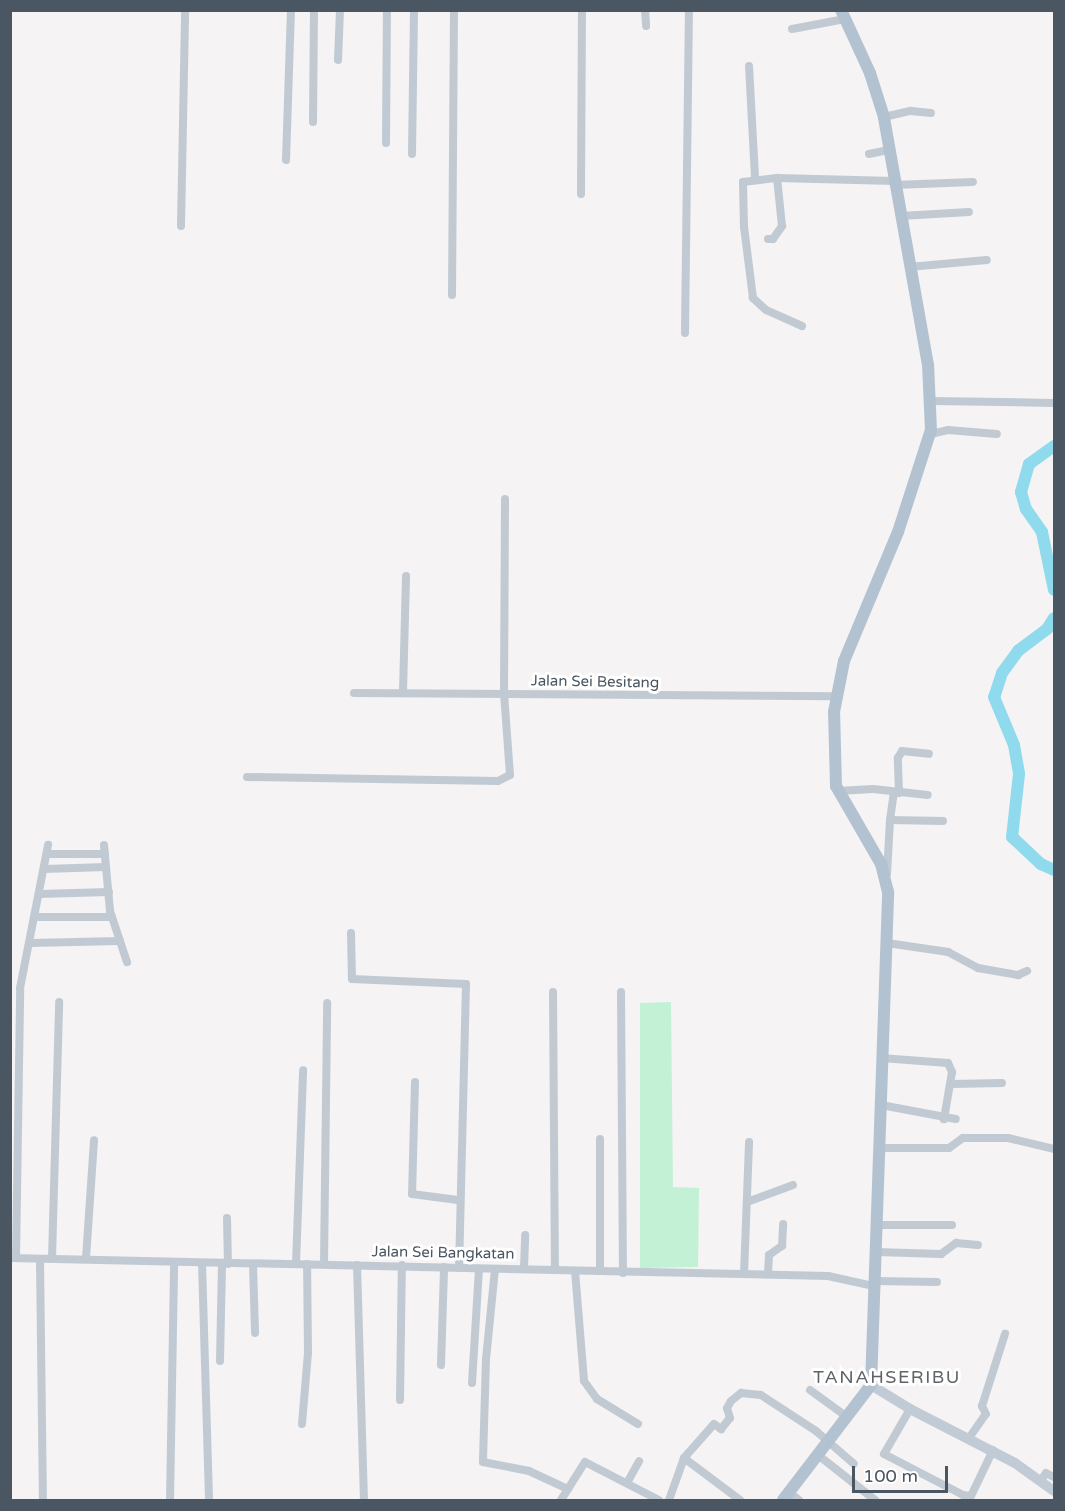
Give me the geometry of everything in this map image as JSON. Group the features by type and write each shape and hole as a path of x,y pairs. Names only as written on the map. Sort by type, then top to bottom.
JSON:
{"main road":[{"path":"790,1498 818,1455 871,1385 878,1225 881,1058 887,943 886,876 837,790 835,696 844,661 898,532 931,434 932,400 884,117 870,73 843,15"},
{"path":"871,1385 910,1409 993,1450 1042,1479 1054,1491"}],"street":[{"path":"181,226 185,10"},
{"path":"286,160 291,10"},
{"path":"313,122 314,10"},
{"path":"338,60 340,10"},
{"path":"386,143 387,10"},
{"path":"412,154 414,10"},
{"path":"452,295 454,10"},
{"path":"582,10 582,194"},
{"path":"645,10 646,26"},
{"path":"686,333 690,10"},
{"path":"792,29 843,15"},
{"path":"749,66 755,178"},
{"path":"884,117 911,111 931,113"},
{"path":"869,154 888,150"},
{"path":"768,239 773,239 782,226 777,178"},
{"path":"802,326 766,310 753,298 742,186 744,180 777,178 894,183 973,182"},
{"path":"901,216 969,212"},
{"path":"909,267 987,260"},
{"path":"932,400 1054,403"},
{"path":"931,434 948,430 997,434"},
{"path":"247,777 503,780 511,773 504,693 505,499"},
{"path":"403,692 406,576"},
{"name":"Jalan Sei Besitang","path":"354,693 835,696"},
{"path":"886,876 890,820 897,792 898,758 902,751 929,754"},
{"path":"837,790 928,795"},
{"path":"890,820 943,821"},
{"path":"13,1258 20,988 47,850 104,849 112,916 127,962"},
{"path":"44,869 106,867"},
{"path":"39,894 109,892"},
{"path":"35,917 112,916"},
{"path":"351,933 352,979 466,984 458,1200 459,1268"},
{"path":"30,943 120,941"},
{"path":"887,943 948,952 978,968 1018,975 1027,971"},
{"path":"553,992 555,1269"},
{"path":"621,992 623,1272"},
{"path":"52,1259 59,1002"},
{"path":"324,1264 327,1003"},
{"path":"881,1058 946,1062 951,1066 951,1084 944,1119"},
{"path":"296,1264 303,1070"},
{"path":"415,1082 412,1194 458,1200"},
{"path":"951,1084 1002,1083"},
{"path":"881,1105 944,1119 956,1119"},
{"path":"879,1148 949,1148 963,1138 1008,1138 1054,1149"},
{"path":"600,1139 600,1271"},
{"path":"86,1258 94,1140"},
{"path":"744,1274 749,1142"},
{"path":"747,1202 793,1185"},
{"path":"220,1361 227,1218"},
{"path":"768,1274 770,1255 782,1246 783,1224"},
{"path":"878,1225 952,1225"},
{"path":"524,1269 525,1235"},
{"path":"876,1252 941,1254 956,1243 978,1245"},
{"name":"Jalan Sei Bangkatan","path":"13,1258 768,1274 828,1276 874,1283 937,1282"},
{"path":"40,1260 43,1500"},
{"path":"170,1500 174,1262"},
{"path":"202,1263 209,1500"},
{"path":"253,1264 255,1333"},
{"path":"302,1424 308,1353 307,1264"},
{"path":"357,1265 364,1500"},
{"path":"400,1400 402,1265"},
{"path":"441,1365 444,1267"},
{"path":"472,1383 479,1269"},
{"path":"495,1269 486,1359 483,1462 529,1472 568,1489"},
{"path":"575,1271 584,1381 597,1399 638,1424"},
{"path":"969,1438 986,1414 982,1406 1005,1334"},
{"path":"810,1390 846,1417"},
{"path":"669,1500 684,1458 714,1424 721,1429 730,1418 727,1408 730,1401 741,1393 761,1395 828,1442 854,1464"},
{"path":"910,1409 884,1454 963,1495 972,1496 993,1450"},
{"path":"818,1455 874,1500"},
{"path":"684,1458 740,1500"},
{"path":"627,1483 639,1461"},
{"path":"561,1500 585,1462 659,1500"},
{"path":"1042,1479 1046,1473 1054,1477"}],"green space":[{"path":"671,1002 673,1187 699,1188 698,1267 640,1268 640,1003"}],"waterway":[{"path":"1054,446 1029,464 1021,492 1026,509 1042,532 1054,590"},
{"path":"1054,618 1047,629 1018,651 1002,673 994,697 1014,745 1019,774 1012,837 1041,864 1054,870"}],"district":[{"name":"TANAHSERIBU","path":"887,1377"}]}
